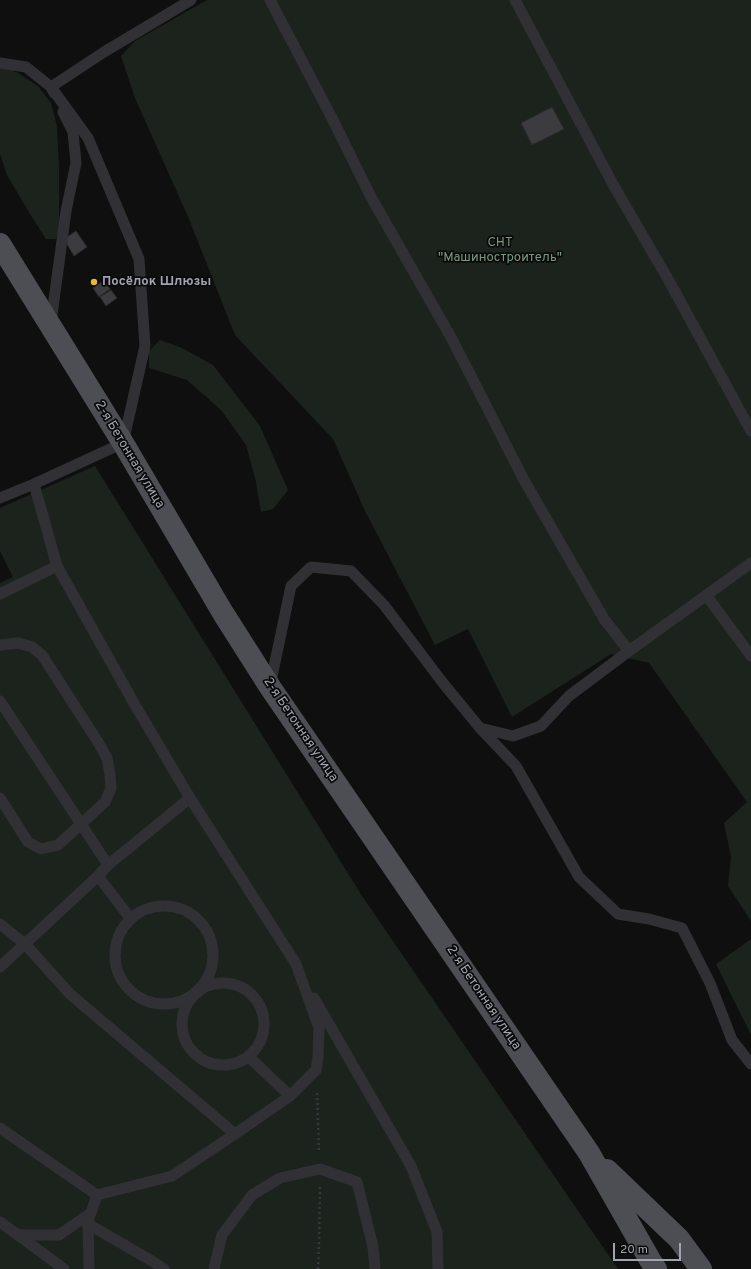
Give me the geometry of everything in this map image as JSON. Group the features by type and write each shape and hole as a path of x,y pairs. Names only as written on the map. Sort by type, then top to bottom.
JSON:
{"main road":[{"name":"2-я Бетонная улица","path":"0,244 50,327 123,442 223,613 270,687 589,1153 653,1265"},
{"name":"2-я Бетонная улица","path":"0,263 32,295"},
{"name":"2-я Бетонная улица","path":"589,1153 679,1239 701,1269"}],"lane":[{"path":"51,87 104,52 191,0"},
{"path":"270,0 332,118 371,197 452,339 524,480 604,619 629,651"},
{"path":"515,0 615,188 751,431"},
{"path":"0,64 26,67 51,87 88,138 139,259 145,346 123,442 34,484 0,498"},
{"path":"50,327 66,211 76,163 73,132 51,87"},
{"path":"34,484 57,566 135,705 190,798 296,964 329,1025 411,1166 437,1232 438,1269"},
{"path":"480,728 513,736 541,726 569,696 751,563"},
{"path":"0,594 57,566"},
{"path":"270,687 291,586 311,567 351,572 384,605 443,683 480,728 516,766 580,877 618,914 649,919 682,928 710,983 732,1040 751,1064"},
{"path":"706,595 751,656"},
{"path":"0,645 18,643 32,647 42,656 107,758 111,788 106,802 58,845 41,849 28,842 0,798"},
{"path":"0,701 108,865"},
{"path":"0,967 108,865 190,798"},
{"path":"98,876 130,918"},
{"path":"130,918 118,934 114,953 117,972 127,988 142,1000 161,1005 180,1002 197,992 211,984 228,983 243,988 255,998 262,1012 264,1028 259,1044 248,1056 234,1063 218,1065 203,1060 191,1050 183,1035 182,1019 187,1004 197,992 209,976 213,957 210,938 200,921 185,910 166,905 147,908 130,918"},
{"path":"0,924 25,944 70,994 236,1134"},
{"path":"0,1128 96,1195 172,1176 290,1096 316,1070 319,1028 296,964"},
{"path":"248,1056 290,1096"},
{"path":"214,1269 222,1235 252,1195 280,1178 320,1169 357,1182 373,1247 375,1269"},
{"path":"89,1269 88,1224 96,1195"},
{"path":"18,1235 59,1235 91,1213"},
{"path":"0,1222 64,1269"},
{"path":"88,1224 164,1269"}],"green space":[{"name":"СНТ \"Машиностроитель\"","path":"207,0 751,0 751,921 728,886 731,857 724,823 747,802 649,663 611,654 512,717 468,629 435,645 365,511 333,439 235,335 189,219 135,98 121,56 135,41"},
{"path":"0,67 4,67 18,73 38,86 51,103 57,126 59,166 59,231 56,239 46,239 7,175 0,154"},
{"path":"160,340 182,348 213,365 260,426 288,490 273,509 261,512 256,482 246,445 221,410 187,380 149,368 149,351"},
{"path":"95,466 362,896 618,1269 0,1269 0,583 13,577 0,551 0,508"},
{"path":"751,939 751,1035 716,964"}],"building":[{"path":"552,107 564,129 532,145 521,123"},
{"path":"76,231 87,247 74,256 64,239"},
{"path":"104,280 110,289 99,297 93,288"},
{"path":"111,290 117,298 106,306 100,297"}],"place":[{"name":"Посёлок Шлюзы","path":"94,282"}]}
